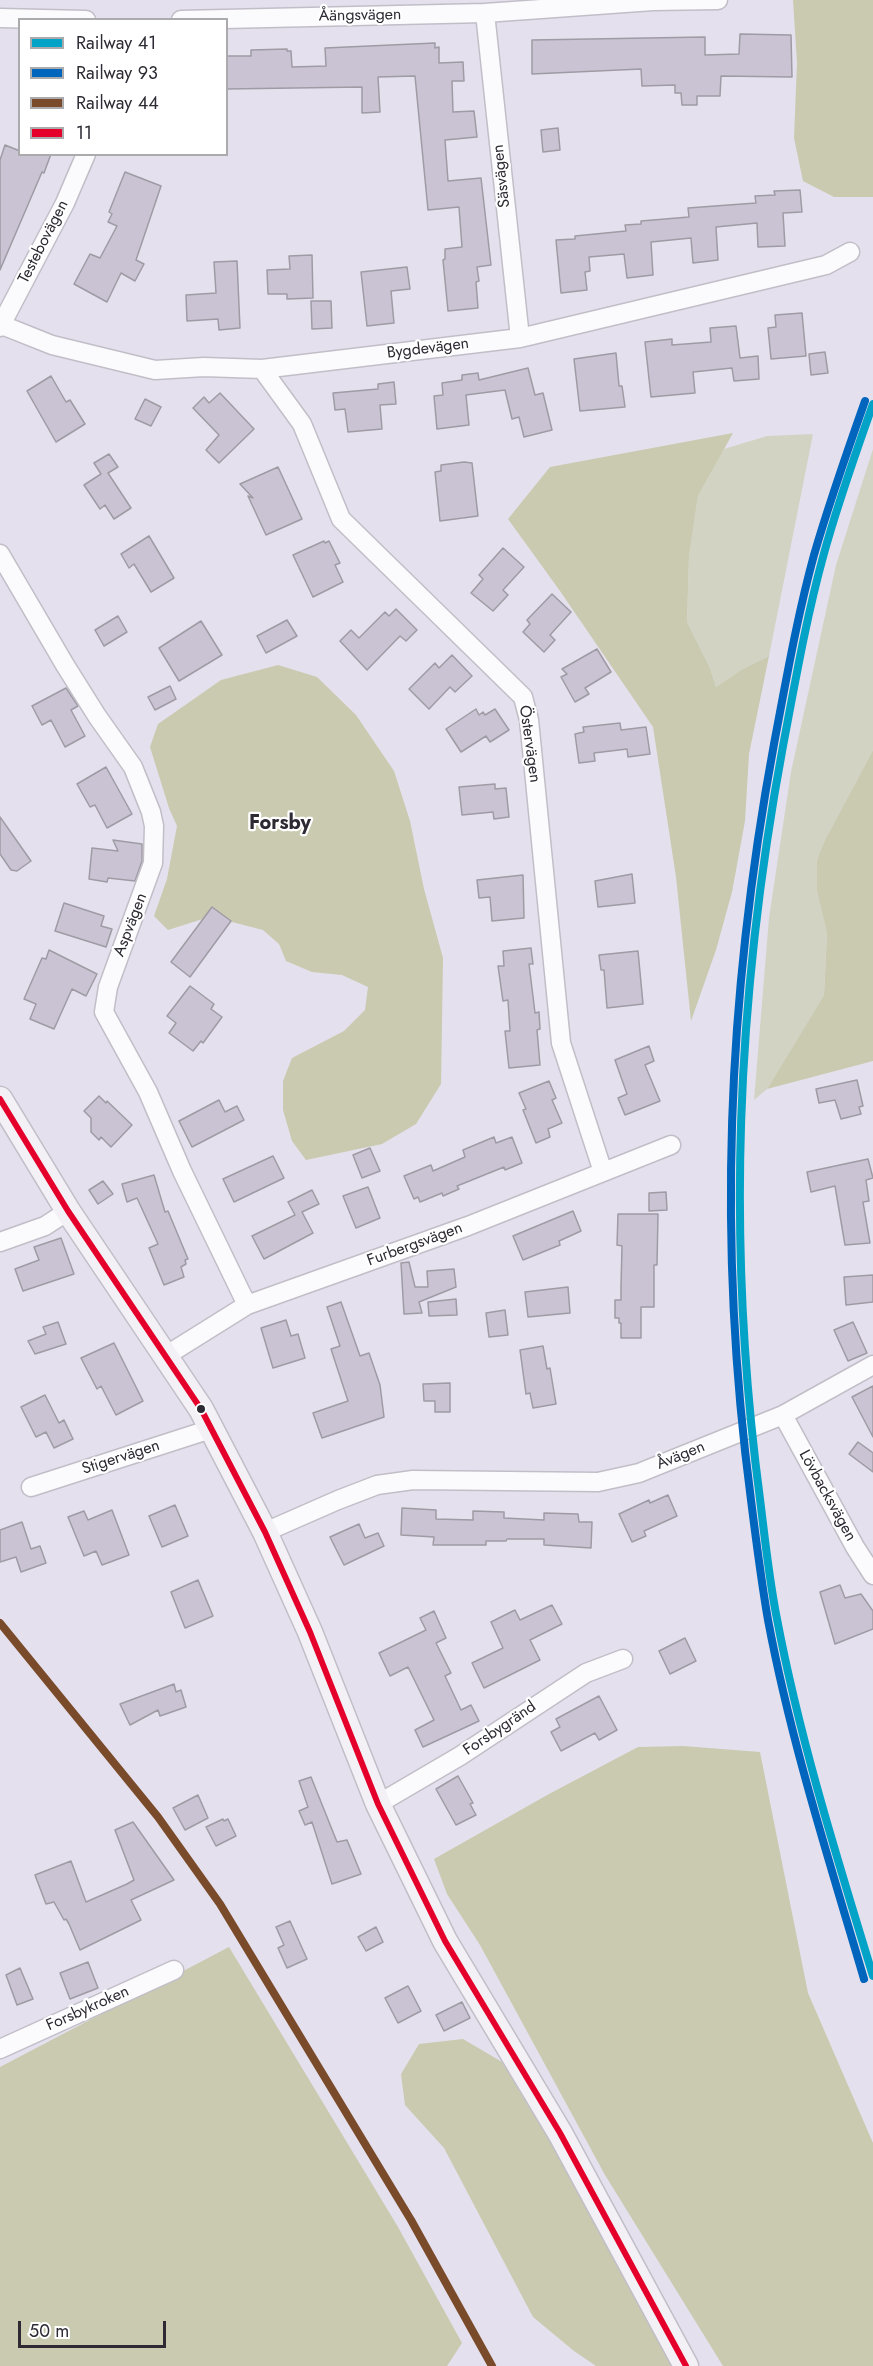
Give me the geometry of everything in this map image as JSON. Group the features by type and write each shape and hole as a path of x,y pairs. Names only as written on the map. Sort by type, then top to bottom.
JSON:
{"street":[{"name":"Åängsvägen","path":"228,19 485,13 653,1 718,0"},
{"name":"Säsvägen","path":"485,13 520,338"},
{"path":"0,18 18,18"},
{"name":"Testebovägen","path":"1,326 65,203 85,156"},
{"name":"Bygdevägen","path":"1,326 52,345 155,370 262,369 520,338 826,265 850,252"},
{"name":"Östervägen","path":"262,369 302,424 341,519 523,697 529,720 561,1043 603,1172"},
{"name":"Aspvägen","path":"0,554 65,665 133,767 151,812 154,826 153,863 108,987 104,1012 148,1092 182,1171 247,1305"},
{"path":"0,1099 68,1211 165,1353 212,1429 265,1532 310,1632 378,1804 446,1941 560,2133 686,2366"},
{"name":"Furbergsvägen","path":"165,1353 175,1350 247,1305 468,1226 670,1145"},
{"path":"0,1242 45,1226 68,1211"},
{"name":"Åvägen","path":"265,1532 377,1485 413,1480 598,1482 639,1473 783,1415 873,1365"},
{"name":"Lövbacksvägen","path":"783,1415 855,1547 873,1575"},
{"name":"Stigervägen","path":"31,1487 212,1429"},
{"name":"Forsbygränd","path":"378,1804 476,1745 586,1673 623,1659"},
{"name":"Forsbykroken","path":"1,2047 174,1970"}],"shaded area":[{"path":"813,434 769,656 741,670 716,687 710,668 687,622 689,557 698,496 724,449 767,436"},
{"path":"873,449 873,750 825,840 818,861 817,891 827,932 824,995 767,1089 754,1100 769,918 791,772 836,565"}],"green space":[{"path":"793,0 873,0 873,197 834,197 803,181 794,138 797,63"},
{"path":"733,433 698,496 689,557 687,622 710,668 716,687 741,670 769,656 749,754 745,821 732,892 716,950 691,1021 676,877 653,727 508,519 550,467"},
{"path":"278,665 317,677 356,715 394,771 410,821 424,889 443,958 441,1084 416,1124 382,1144 306,1160 292,1141 283,1110 283,1081 292,1058 344,1031 365,1010 368,987 342,975 312,972 286,961 279,944 263,930 209,917 168,930 154,916 167,879 177,826 150,747 158,724 221,680"},
{"path":"873,750 873,1061 767,1089 824,995 827,933 817,891 817,861 825,840"},
{"path":"683,1746 760,1752 808,1993 873,2143 873,2366 723,2366 605,2175 480,1945 447,1894 434,1859 638,1747"},
{"path":"229,1947 398,2227 462,2343 447,2366 0,2366 0,2067"},
{"path":"463,2039 502,2062 554,2148 673,2366 596,2366 533,2317 444,2148 405,2105 401,2074 419,2044"}],"building":[{"path":"740,34 791,35 792,77 721,76 720,96 697,96 697,105 682,105 681,93 675,93 675,85 642,86 641,69 532,74 532,40 705,37 705,55 739,54"},
{"path":"435,43 435,48 439,47 439,63 463,62 464,81 452,81 453,112 474,111 477,137 445,140 448,181 481,178 491,265 477,267 478,308 448,311 443,260 445,249 462,247 459,207 428,210 415,76 378,77 380,112 362,113 362,87 228,89 228,56 251,56 251,50 287,49 291,51 292,67 326,66 325,48"},
{"path":"558,128 560,150 543,152 541,130"},
{"path":"5,145 18,150 18,156 50,156 0,270 0,160"},
{"path":"125,172 161,186 136,260 144,264 135,281 121,273 107,302 74,284 90,254 100,258 117,226 108,222 112,214 109,212"},
{"path":"800,190 802,212 783,213 785,246 758,247 757,223 716,227 718,260 693,263 691,238 651,242 653,275 627,278 624,254 589,257 590,271 585,272 587,290 561,293 556,240 626,231 625,225 641,224 641,221 689,217 688,208 756,203 755,196 775,195 774,191"},
{"path":"312,255 313,298 287,299 287,294 268,294 267,270 290,269 289,256"},
{"path":"237,261 240,328 219,330 218,319 187,321 186,295 216,293 214,262"},
{"path":"407,267 410,289 391,291 394,323 367,326 361,272"},
{"path":"311,301 331,301 332,328 312,329"},
{"path":"802,313 806,356 771,359 768,328 776,327 775,315"},
{"path":"736,326 740,358 758,356 759,379 734,381 732,368 693,372 695,393 651,397 645,342 672,339 672,345 711,342 710,328"},
{"path":"825,352 828,373 811,375 809,354"},
{"path":"616,353 619,386 622,386 625,407 580,411 574,359"},
{"path":"528,368 535,395 543,393 552,430 524,437 519,417 512,419 505,390 466,395 469,425 437,429 434,396 443,395 442,383 462,380 462,375 478,373 479,380"},
{"path":"51,376 66,402 70,400 85,424 56,442 27,391"},
{"path":"394,382 396,404 380,405 382,429 348,432 345,409 335,410 333,393 378,389 378,384"},
{"path":"220,393 254,429 219,463 206,450 219,435 193,408 204,397 209,403"},
{"path":"145,399 161,407 151,426 135,419"},
{"path":"109,454 118,467 108,473 131,508 114,519 105,505 100,509 84,485 101,474 94,463"},
{"path":"472,463 478,516 440,521 435,472 441,471 441,465"},
{"path":"278,467 302,519 266,535 248,496 253,498 240,484"},
{"path":"149,536 174,578 151,592 134,564 129,568 121,554"},
{"path":"324,541 325,543 329,541 340,563 335,565 343,582 313,597 293,555"},
{"path":"503,548 524,567 503,590 508,595 493,611 471,593 483,579 479,575"},
{"path":"552,594 571,612 550,635 555,640 544,652 523,632 530,624 527,620"},
{"path":"396,609 417,630 406,641 400,636 367,670 340,641 351,630 359,638 385,612 389,616"},
{"path":"118,616 127,632 104,646 95,630"},
{"path":"287,620 297,636 266,653 257,636"},
{"path":"201,621 222,655 179,681 159,648"},
{"path":"597,649 611,672 585,688 589,694 575,702 561,677 567,674 562,669"},
{"path":"452,655 472,676 455,692 450,687 429,709 409,689 435,663 439,668"},
{"path":"170,686 176,699 155,710 148,697"},
{"path":"66,688 78,706 71,710 85,736 65,747 51,720 42,725 32,706"},
{"path":"476,709 479,715 483,712 485,715 495,709 509,730 490,742 486,736 461,752 446,729"},
{"path":"620,723 621,730 646,727 650,754 628,757 627,749 594,753 595,761 579,763 575,734 584,732 583,727"},
{"path":"106,767 132,814 107,828 95,805 90,807 77,784"},
{"path":"495,784 495,789 506,788 509,817 494,819 493,812 462,815 459,787"},
{"path":"0,817 31,861 17,871 11,870 0,854"},
{"path":"113,840 142,844 142,861 135,881 108,878 107,882 89,879 92,848 118,851"},
{"path":"632,874 635,903 598,907 595,881"},
{"path":"523,875 524,918 492,921 490,897 479,898 477,880"},
{"path":"64,903 104,916 101,926 112,929 106,947 55,931"},
{"path":"212,907 231,921 190,977 171,962"},
{"path":"531,948 533,964 529,964 535,1013 539,1012 540,1029 537,1030 540,1065 509,1068 505,1031 510,1031 508,1000 503,1001 498,966 504,966 503,951"},
{"path":"49,950 97,974 86,996 72,989 54,1029 30,1019 36,1004 24,999 42,958 46,959"},
{"path":"638,951 643,1004 607,1008 604,970 601,970 599,955"},
{"path":"190,986 214,1004 211,1009 222,1017 203,1043 201,1041 193,1051 169,1033 176,1023 167,1016"},
{"path":"649,1046 654,1061 645,1065 660,1101 625,1115 618,1098 627,1094 615,1060"},
{"path":"857,1080 863,1106 859,1107 861,1114 841,1119 835,1100 819,1103 816,1089"},
{"path":"549,1081 556,1098 552,1100 562,1123 548,1129 550,1137 536,1143 519,1093"},
{"path":"99,1096 132,1125 111,1147 101,1137 99,1140 91,1132 91,1118 84,1111"},
{"path":"219,1100 225,1112 237,1106 244,1120 192,1147 179,1121"},
{"path":"494,1137 496,1143 512,1137 522,1163 505,1170 504,1167 457,1186 459,1189 443,1196 442,1193 420,1202 418,1197 414,1199 404,1176 431,1165 433,1171 465,1157 463,1150"},
{"path":"370,1148 380,1171 362,1178 353,1155"},
{"path":"273,1156 284,1178 234,1202 223,1179"},
{"path":"868,1159 873,1178 866,1180 869,1201 863,1202 870,1243 845,1245 835,1186 811,1192 807,1172"},
{"path":"154,1175 165,1212 168,1211 188,1259 181,1267 184,1277 164,1285 149,1248 158,1244 137,1198 127,1202 122,1184"},
{"path":"103,1181 113,1194 98,1204 89,1190"},
{"path":"368,1187 380,1218 356,1228 343,1196"},
{"path":"312,1190 319,1204 302,1212 313,1233 264,1259 252,1236 295,1215 288,1202"},
{"path":"666,1192 667,1210 649,1211 649,1193"},
{"path":"573,1211 581,1231 559,1241 560,1245 523,1260 513,1236"},
{"path":"618,1214 658,1214 657,1265 654,1265 654,1307 641,1307 641,1338 621,1338 621,1323 619,1323 619,1318 615,1318 615,1300 621,1300 622,1246 617,1245"},
{"path":"61,1238 74,1274 23,1291 15,1269 39,1260 34,1247"},
{"path":"409,1262 415,1287 428,1287 427,1271 454,1269 456,1287 419,1302 422,1313 404,1314 401,1263"},
{"path":"873,1275 873,1302 846,1305 844,1277"},
{"path":"568,1287 570,1313 528,1317 525,1292"},
{"path":"456,1299 457,1315 429,1316 428,1302"},
{"path":"341,1302 360,1356 369,1353 380,1385 384,1417 322,1438 313,1413 348,1401 331,1349 340,1346 327,1307"},
{"path":"505,1310 508,1335 489,1337 486,1313"},
{"path":"286,1320 291,1336 298,1334 305,1358 273,1368 261,1328"},
{"path":"58,1322 66,1344 35,1354 28,1341 46,1334 43,1327"},
{"path":"853,1322 867,1353 848,1361 834,1330"},
{"path":"114,1343 143,1401 116,1415 101,1386 97,1389 81,1358"},
{"path":"543,1346 547,1369 550,1368 556,1404 533,1408 530,1393 526,1394 520,1350"},
{"path":"450,1383 450,1412 435,1412 435,1401 424,1401 423,1384"},
{"path":"873,1386 873,1437 852,1397"},
{"path":"45,1395 59,1423 64,1420 73,1439 54,1448 46,1432 36,1437 21,1407"},
{"path":"858,1442 873,1453 873,1472 849,1454"},
{"path":"668,1495 677,1516 644,1531 646,1536 632,1542 619,1514 649,1500 650,1503"},
{"path":"175,1505 188,1536 162,1547 149,1516"},
{"path":"402,1508 436,1510 436,1519 473,1520 473,1511 504,1512 504,1518 544,1520 544,1513 578,1514 579,1522 592,1522 591,1548 544,1545 544,1539 486,1541 486,1545 433,1545 434,1537 401,1535"},
{"path":"112,1510 129,1555 102,1565 96,1551 84,1556 68,1517 84,1511 88,1520"},
{"path":"22,1522 31,1549 40,1546 46,1563 21,1572 16,1557 0,1562 0,1530"},
{"path":"359,1524 365,1538 378,1533 384,1546 344,1565 330,1537"},
{"path":"198,1580 213,1616 185,1628 171,1592"},
{"path":"840,1585 845,1598 861,1594 873,1611 873,1629 835,1644 820,1592"},
{"path":"552,1605 562,1624 530,1640 540,1660 484,1688 472,1663 503,1648 491,1622 515,1610 520,1620"},
{"path":"434,1611 446,1638 436,1643 451,1673 445,1676 461,1710 471,1705 479,1721 423,1747 415,1730 434,1720 408,1667 390,1676 379,1653 426,1630 420,1618"},
{"path":"685,1638 696,1661 670,1674 659,1651"},
{"path":"174,1684 176,1692 181,1690 186,1707 160,1716 158,1710 130,1725 120,1704"},
{"path":"599,1696 617,1730 599,1740 595,1733 561,1751 551,1732 560,1727 556,1719"},
{"path":"458,1776 473,1803 470,1804 476,1815 456,1825 436,1789"},
{"path":"311,1777 337,1842 347,1840 361,1874 332,1884 312,1822 305,1825 299,1811 308,1807 299,1781"},
{"path":"198,1795 208,1818 185,1830 173,1808"},
{"path":"223,1819 224,1821 228,1819 236,1836 216,1846 206,1827"},
{"path":"133,1822 174,1880 131,1900 141,1920 80,1950 69,1924 66,1919 64,1920 54,1902 46,1904 35,1875 71,1861 86,1902 127,1884 134,1880 115,1830"},
{"path":"290,1921 307,1959 287,1968 278,1948 284,1945 276,1927"},
{"path":"376,1927 383,1942 366,1951 358,1937"},
{"path":"88,1962 98,1988 70,1999 60,1973"},
{"path":"20,1968 33,1999 17,2005 6,1975"},
{"path":"408,1986 421,2011 398,2023 385,1998"},
{"path":"462,2002 470,2018 444,2031 436,2015"}],"rail line":[{"name":"93","path":"864,1979 799,1756 768,1620 740,1404 731,1215 732,1121 737,1027 758,839 787,673 808,578 826,516 865,401"},
{"name":"41","path":"873,404 840,499 817,580 796,675 767,840 746,1028 741,1121 740,1215 749,1404 774,1604 808,1754 873,1976"},
{"name":"44","path":"0,1623 158,1817 220,1904 411,2220 492,2366"}],"transit line":[{"name":"11","path":"0,1099 68,1211 201,1409 265,1532 310,1632 378,1804 445,1941 560,2133 686,2366"}],"district":[{"name":"Forsby","path":"280,824"}]}
